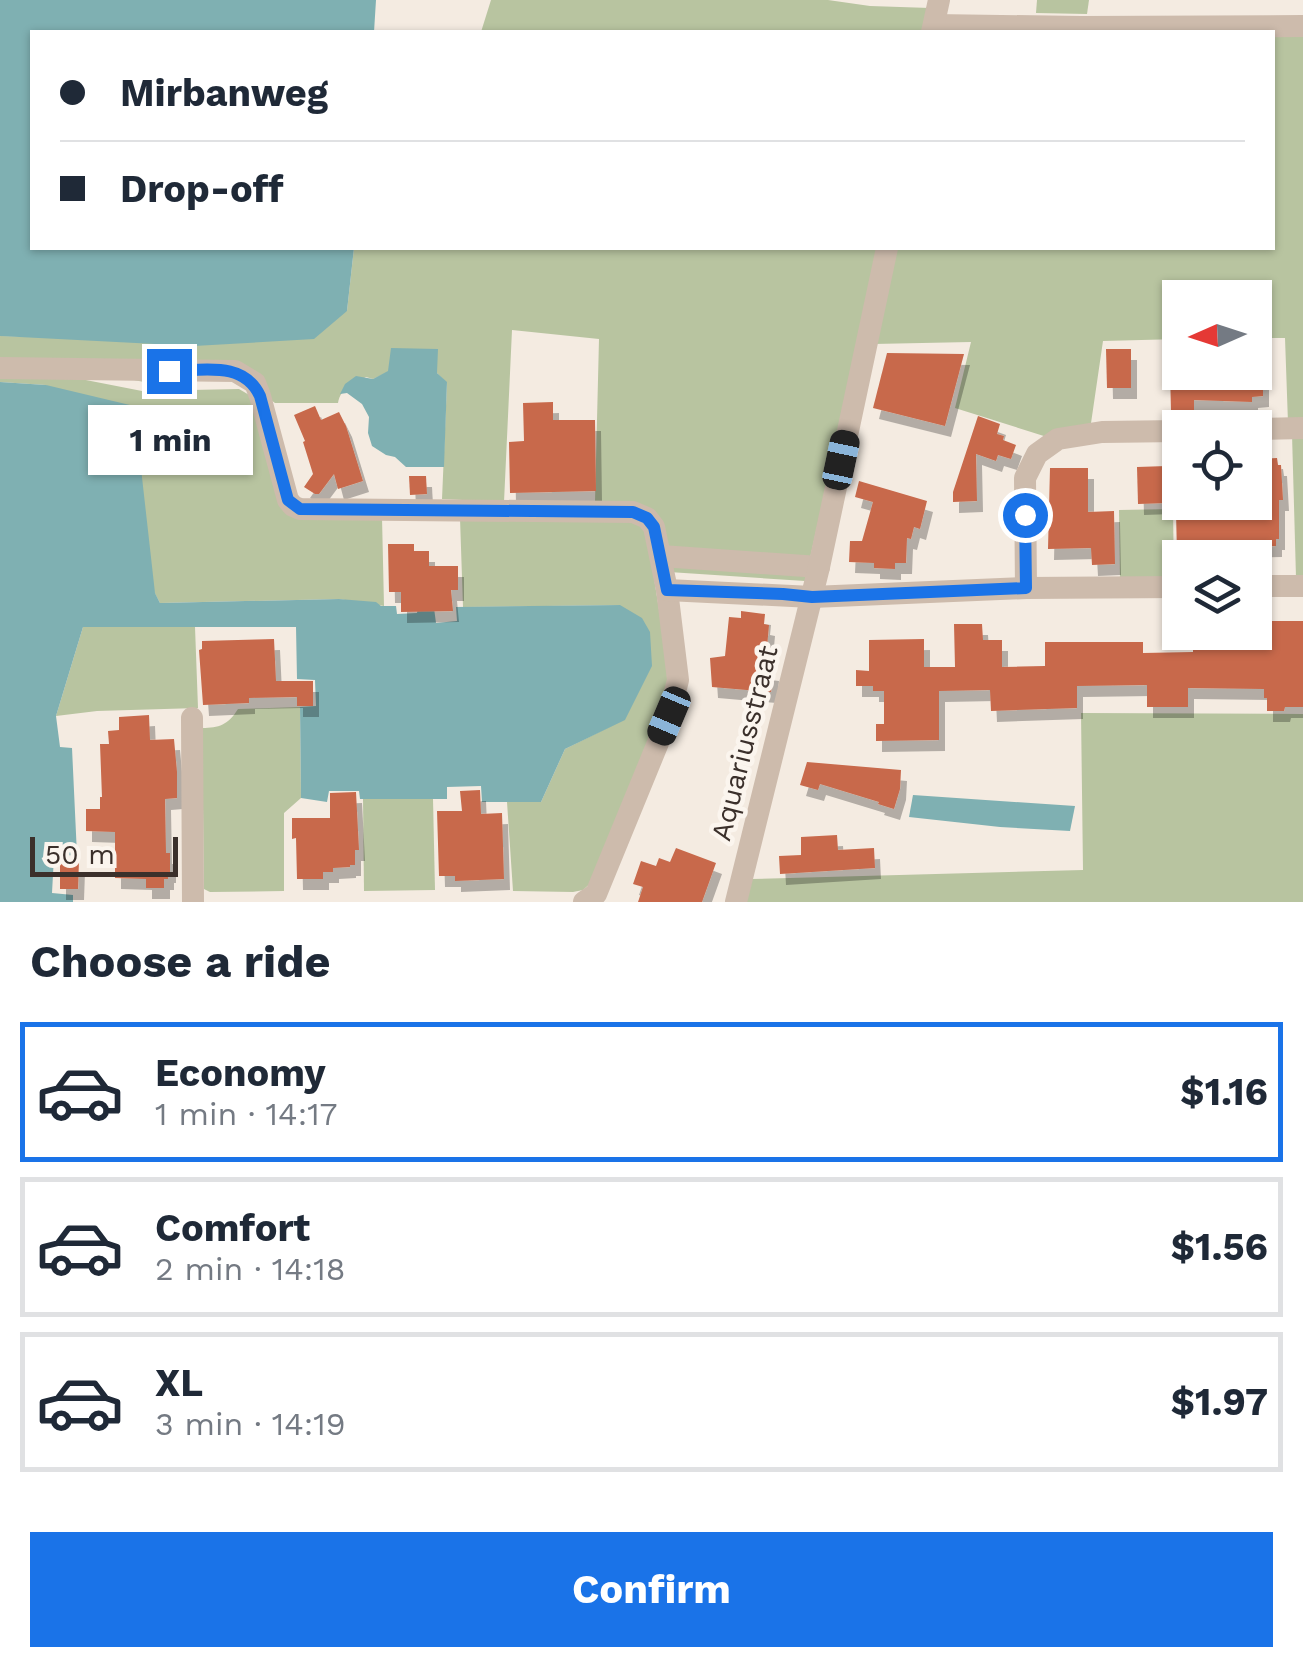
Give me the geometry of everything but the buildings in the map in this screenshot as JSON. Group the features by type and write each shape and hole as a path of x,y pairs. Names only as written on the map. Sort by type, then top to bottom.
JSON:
{"street":[{"path":"939,0 933,29 1303,26"},
{"name":"Aquariusstraat","path":"736,902 812,597 886,250"},
{"path":"0,368 235,370 254,383 288,500 300,509 633,512 647,518 654,527 667,590 678,688 596,894 584,902"},
{"path":"1272,429 1303,428"},
{"path":"1026,588 1025,478 1037,454 1058,438 1102,432 1162,431"},
{"path":"660,556 818,567"},
{"path":"783,594 787,564"},
{"path":"1272,586 1303,586"},
{"path":"667,590 812,597 1162,587"},
{"path":"192,718 193,902"}],"green space":[{"path":"491,0 828,0 930,8 925,30 482,30"},
{"path":"1037,0 1089,0 1087,14 1036,13"},
{"path":"1303,26 1303,423 1288,423 1285,338 1272,338 1272,280 1162,280 1162,339 1103,341 1090,430 1047,437 955,408 971,342 873,344 895,250 1275,250 1275,31"},
{"path":"354,250 879,250 805,581 669,572 661,523 595,501 599,339 512,330 504,502 442,499 447,383 437,373 437,349 373,379 366,377 352,384 338,403 275,403 242,379 144,382 52,364 0,360 0,336 50,337 347,311"},
{"path":"0,369 50,373 142,391 239,389 256,399 278,493 382,517 384,606 339,599 160,603 46,385 0,382"},
{"path":"1292,434 1303,434 1303,577 1296,577"},
{"path":"1162,509 1162,520 1173,520 1173,540 1162,540 1162,579 1120,580 1119,510"},
{"path":"460,518 627,519 640,524 647,534 671,685 602,873 583,890 513,891 507,802 541,802 565,749 625,719 620,605 463,607"},
{"path":"83,627 195,627 198,708 56,716"},
{"path":"300,707 301,798 284,813 284,891 204,889 202,728 223,724 238,709"},
{"path":"1081,713 1303,714 1303,902 746,902 751,879 1083,870"},
{"path":"363,799 433,799 435,890 364,891"}],"water":[{"path":"0,0 376,0 374,30 30,30 30,250 354,250 347,311 314,339 194,346 0,336"},
{"path":"391,348 438,349 437,373 447,382 444,467 406,467 372,446 369,417 362,404 347,393 340,394 356,376 373,379 388,371"},
{"path":"0,382 46,385 134,406 155,593 160,603 339,599 396,606 397,614 434,608 436,623 457,621 456,607 620,605 642,618 650,632 652,666 625,720 565,749 541,802 482,802 481,786 447,787 447,799 360,799 359,791 329,791 327,802 301,798 300,707 316,706 315,680 297,679 296,627 83,627 56,716 60,747 72,748 77,855 54,856 52,893 73,895 73,902 0,902"},
{"path":"913,795 1075,806 1070,831 1000,827 909,817"}],"route":[{"path":"169,371 235,370 254,383 293,506 633,512 647,518 654,527 667,590 812,597 1026,588 1025,515"}]}
